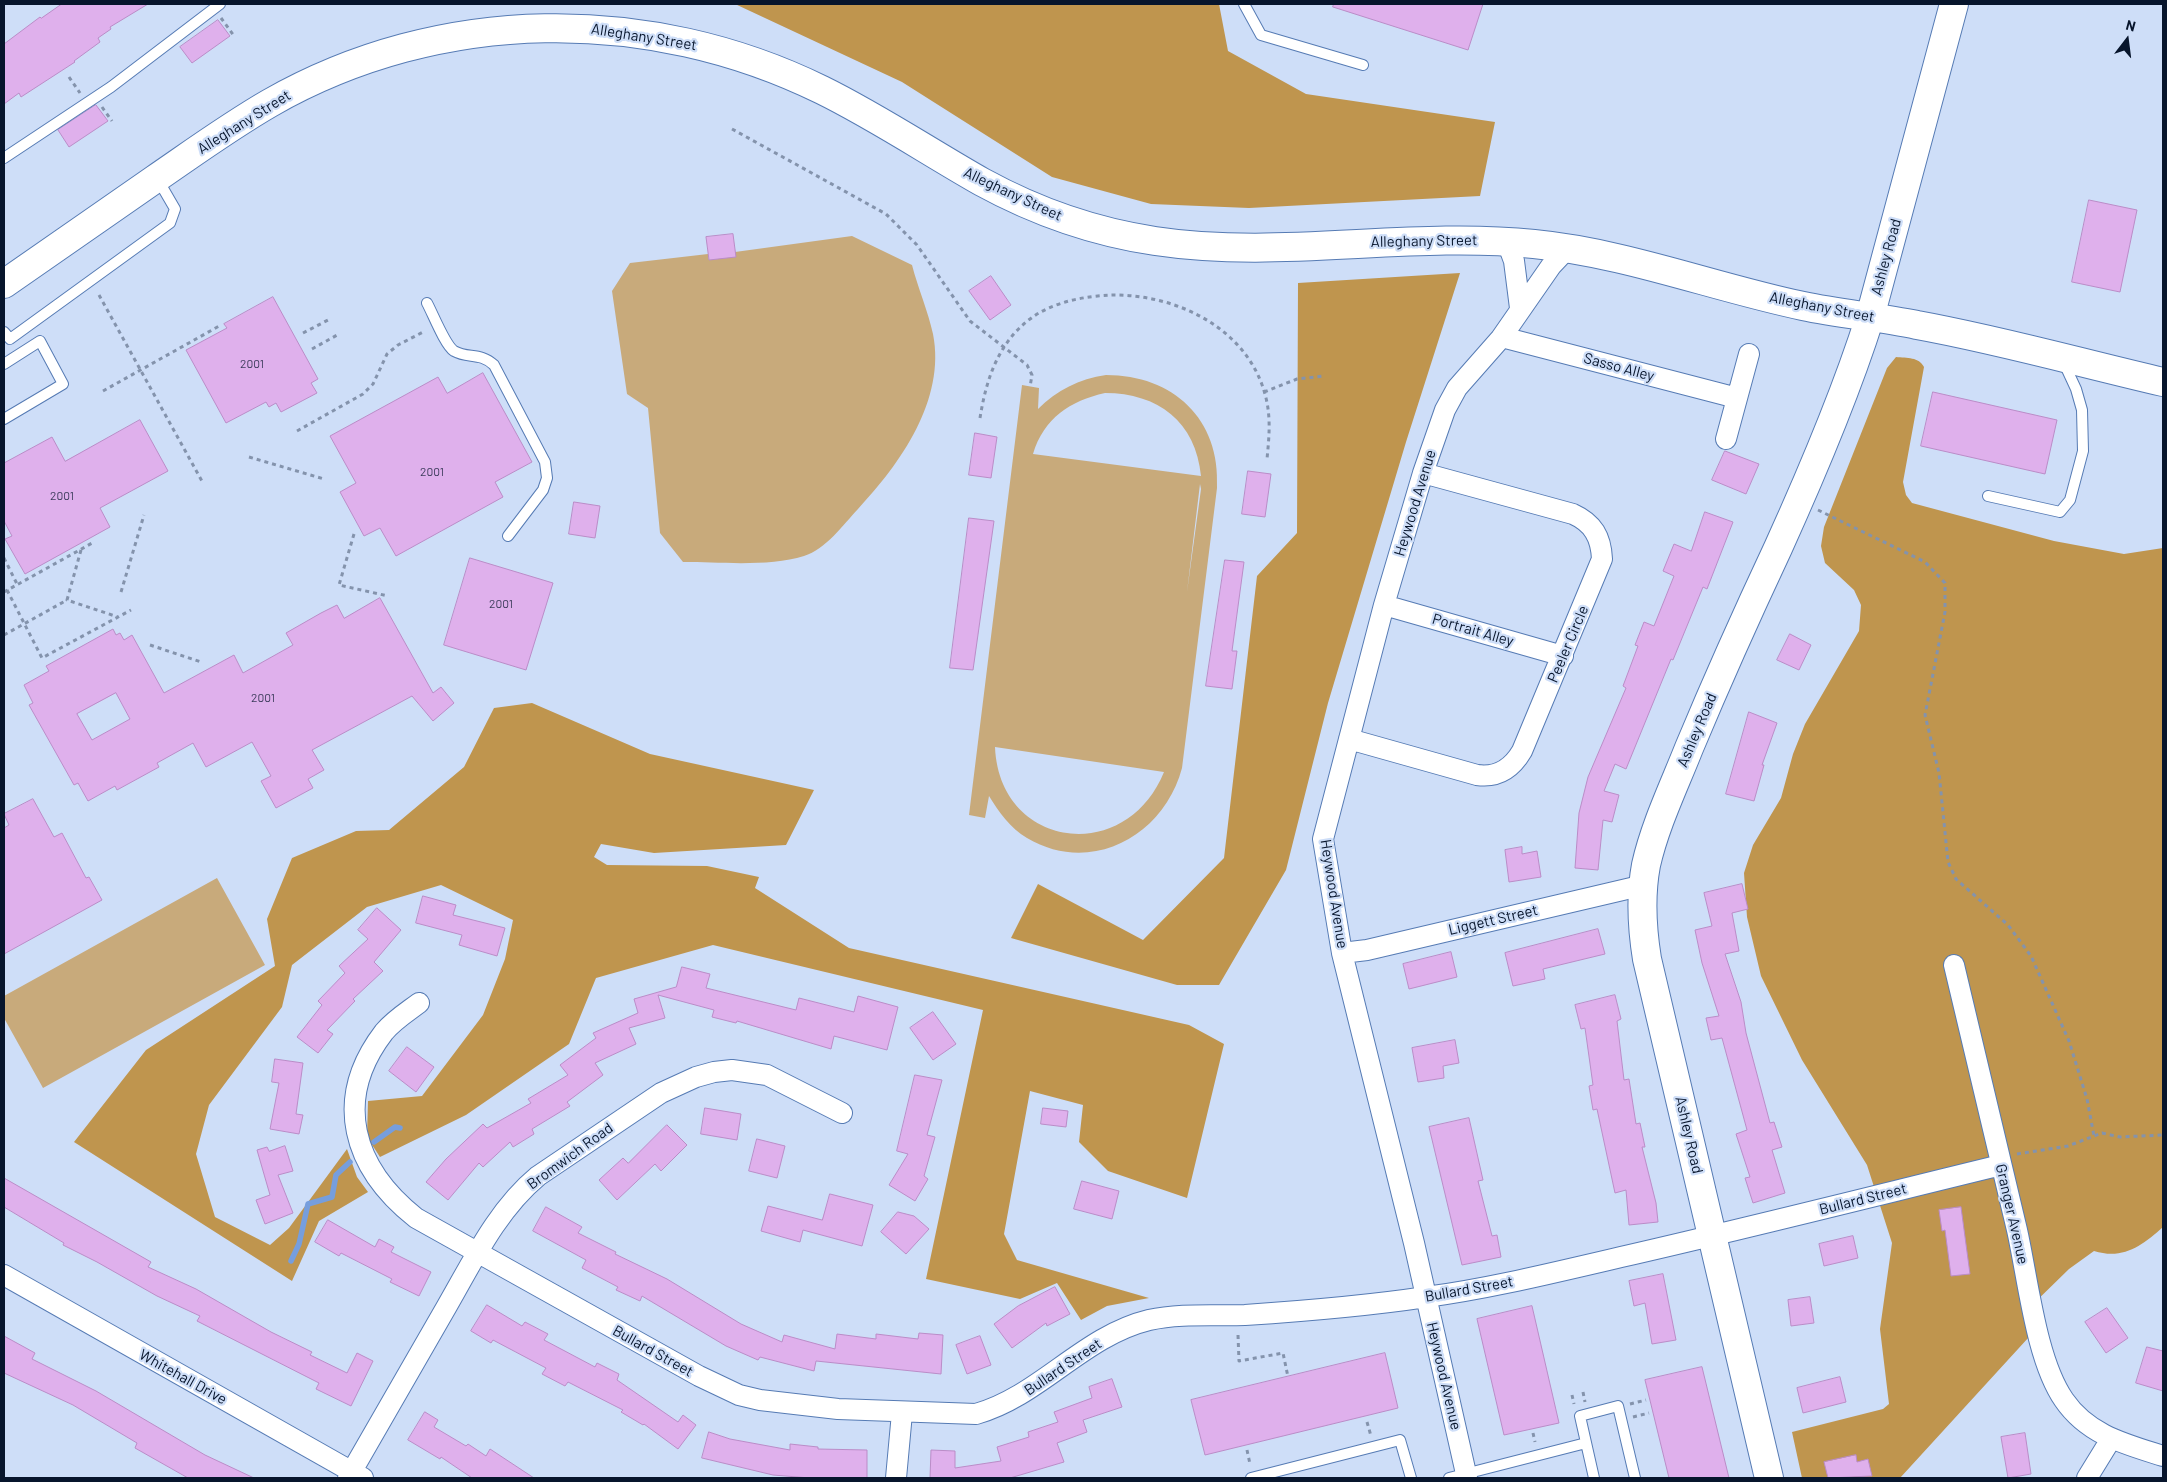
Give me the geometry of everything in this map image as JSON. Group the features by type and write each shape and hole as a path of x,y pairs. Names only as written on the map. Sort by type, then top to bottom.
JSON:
{"street":[{"name":"Ashley Road","path":"1769,1478 1647,959 1642,931 1644,885 1652,848 1673,788 1725,662 1799,502 1856,360 1870,317 1954,4"},
{"name":"Alleghany Street","path":"4,284 157,178 273,102 326,75 377,56 419,44 465,35 502,30 574,27 601,28 677,39 731,53 792,75 834,96 987,185 1074,222 1120,235 1200,246 1246,247 1443,240 1507,242 1567,249 1601,254 1805,307 1922,326 2163,382"},
{"path":"1507,242 1514,261 1520,308"},
{"name":"Heywood Avenue","path":"1461,1477 1426,1297 1342,953 1323,839 1384,605 1423,473 1453,393 1502,337 1520,308 1551,266 1567,249"},
{"name":"Sasso Alley","path":"1502,337 1737,398"},
{"path":"1726,439 1749,354"},
{"name":"Peeler Circle","path":"1349,739 1477,775 1498,774 1515,763 1563,656 1602,559 1602,546 1594,529 1584,519 1573,514 1423,473"},
{"name":"Portrait Alley","path":"1384,605 1563,656"},
{"name":"Liggett Street","path":"1342,953 1367,950 1644,885"},
{"name":"Granger Avenue","path":"1954,965 2001,1164 2038,1334 2052,1378 2064,1400 2080,1418 2098,1433 2163,1456"},
{"name":"Bullard Street","path":"419,1002 385,1031 366,1059 356,1094 354,1111 365,1160 386,1192 416,1218 477,1254 699,1376 739,1395 760,1400 838,1409 902,1413 976,1414 995,1409 1027,1392 1095,1344 1148,1320 1182,1315 1288,1312 1426,1297 1524,1279 1713,1236 2001,1164"},
{"name":"Bromwich Road","path":"354,1476 477,1254 505,1211 538,1176 661,1093 696,1077 732,1070 767,1076 842,1113"},
{"name":"Whitehall Drive","path":"4,1275 354,1476"},
{"path":"896,1478 902,1413"},
{"path":"2087,1478 2111,1439"}],"lane":[{"path":"1244,4 1261,35 1363,65"},
{"path":"4,158 87,103 217,6"},
{"path":"19,354 7,336 170,223 175,209 157,178"},
{"path":"427,303 451,348 466,354 480,355 494,365 545,462 547,478 543,490 508,536"},
{"path":"4,364 40,341 63,384 4,419"},
{"path":"1988,496 2060,512 2070,500 2082,451 2082,410 2076,389 2062,358"},
{"path":"1594,1478 1580,1416 1618,1406 1635,1478"},
{"path":"1251,1478 1400,1440 1411,1478"},
{"path":"1461,1477 1586,1443"}],"path":[{"path":"217,6 234,36"},
{"path":"69,77 87,103"},
{"path":"732,129 886,214 917,245 970,321 1027,365 1032,375 1030,387"},
{"path":"99,295 203,483"},
{"path":"980,418 988,381 997,358 1003,348 1030,319 1061,304 1103,295 1141,297 1164,301 1207,319 1227,334 1251,363 1264,392 1269,416 1267,459"},
{"path":"303,333 330,319"},
{"path":"103,391 221,325"},
{"path":"297,431 363,394 373,384 387,354 398,345 425,331"},
{"path":"312,349 339,334"},
{"path":"1264,392 1297,379 1324,376"},
{"path":"250,457 324,479"},
{"path":"1799,502 1925,562 1945,583 1946,612 1926,715 1939,773 1948,862 1956,879 2008,925 2031,956 2069,1041 2087,1099 2094,1136"},
{"path":"121,592 144,515"},
{"path":"354,534 339,585 388,596"},
{"path":"94,542 5,591 42,658 131,610"},
{"path":"4,634 66,600 81,550"},
{"path":"4,558 18,584"},
{"path":"66,600 118,617"},
{"path":"150,645 202,662"},
{"path":"2001,1164 2014,1155 2068,1146 2102,1134 2120,1137 2163,1135"},
{"path":"1238,1335 1239,1361 1283,1352 1288,1377"}],"shaded area":[{"path":"735,4 1219,4 1228,51 1306,94 1495,122 1480,196 1249,208 1151,204 1052,177 902,82"},
{"path":"852,236 912,265 931,325 935,359 933,383 926,407 916,429 904,451 874,491 834,536 812,553 776,562 683,562 660,533 648,408 627,394 612,291 630,263 708,254 709,260 735,252"},
{"path":"1460,273 1406,442 1328,703 1286,870 1219,985 1177,985 1011,938 1038,884 1143,940 1224,858 1257,576 1297,533 1298,283"},
{"path":"1896,357 1919,361 1924,367 1903,482 1906,495 1912,503 2054,541 2124,554 2163,548 2163,1227 2132,1250 2114,1254 2094,1251 2069,1269 2025,1312 2029,1337 1900,1478 1802,1478 1792,1432 1883,1409 1889,1404 1880,1329 1892,1243 1867,1165 1802,1060 1761,976 1747,917 1744,873 1753,845 1781,798 1793,754 1805,724 1859,631 1861,605 1854,590 1825,563 1821,546 1824,527 1887,368"},
{"path":"1106,375 1130,377 1152,383 1172,393 1188,406 1201,422 1211,441 1216,463 1217,488 1182,768 1173,792 1159,813 1142,830 1122,843 1099,850 1076,853 1051,849 1027,838 1010,825 989,796 985,818 969,815 1022,385 1039,388 1038,409 1053,396 1069,386 1087,379","holes":["1105,393 1124,394 1142,398 1171,414 1191,440 1198,457 1201,476 1033,454 1044,430 1060,413 1092,396","1200,484 1201,489 1187,592","995,747 1164,772 1146,802 1122,822 1094,832 1066,833 1040,824 1018,807 1002,781"]},
{"path":"532,703 650,754 814,790 786,845 654,853 601,844 594,857 607,865 707,866 759,877 755,888 849,948 1189,1025 1224,1044 1187,1198 1108,1171 1079,1142 1083,1105 1030,1091 1004,1234 1017,1260 1149,1298 1107,1306 1081,1320 1057,1283 1020,1299 926,1279 983,1010 713,945 596,978 569,1044 466,1115 380,1157 367,1137 368,1101 422,1096 483,1015 505,959 513,920 441,885 367,907 292,965 282,1007 209,1105 196,1154 215,1217 270,1245 289,1228 347,1149 357,1177 368,1192 319,1221 292,1281 74,1142 146,1050 275,966 267,919 292,858 356,831 389,830 464,767 494,708"},
{"path":"217,878 265,965 43,1088 4,1018 4,996"}],"building":[{"path":"62,4 148,4 110,27 111,29 98,38 100,42 75,62 21,97 19,93 4,104 4,44 40,17"},
{"path":"1334,4 1483,4 1468,50 1333,7"},
{"path":"218,20 230,36 192,63 180,47"},
{"path":"96,105 108,121 69,147 58,130"},
{"path":"2089,200 2137,210 2120,292 2072,282"},
{"path":"733,234 736,257 709,260 706,237"},
{"path":"991,276 1011,305 990,320 969,291"},
{"path":"273,297 318,379 311,383 317,393 281,412 276,403 269,407 266,402 226,423 186,350 227,328 224,324"},
{"path":"483,373 532,462 495,482 503,497 396,556 380,528 364,536 340,492 356,483 330,436 438,377 447,393"},
{"path":"1933,392 2057,420 2045,474 1921,446"},
{"path":"140,420 168,471 100,508 110,527 25,574 5,539 12,536 4,521 4,463 52,437 65,461"},
{"path":"975,433 997,437 991,478 969,475"},
{"path":"1725,451 1759,464 1746,494 1712,480"},
{"path":"1248,471 1271,474 1265,517 1242,514"},
{"path":"574,502 600,506 595,538 569,534"},
{"path":"1705,512 1733,522 1707,589 1703,587 1626,769 1615,764 1604,791 1619,795 1612,822 1603,820 1598,870 1575,868 1579,813 1588,777 1626,688 1623,686 1638,646 1635,645 1644,622 1654,626 1674,576 1663,571 1674,544 1691,551"},
{"path":"969,518 994,521 973,670 950,668"},
{"path":"470,558 553,583 526,670 444,645"},
{"path":"1225,560 1244,562 1232,651 1237,651 1232,689 1206,686"},
{"path":"380,598 433,693 441,687 454,703 433,721 412,696 312,750 324,770 308,779 313,788 276,808 261,781 271,776 252,742 206,767 193,743 157,763 159,767 117,790 115,786 88,801 78,783 74,785 29,705 33,703 24,685 49,671 46,666 113,629 116,635 120,633 124,640 132,635 164,693 234,655 243,673 293,645 286,633 337,605 344,618","holes":["116,693 130,719 92,740 77,714"]},
{"path":"1790,634 1811,645 1799,670 1777,660"},
{"path":"1749,712 1777,723 1762,765 1764,765 1754,801 1726,794"},
{"path":"33,799 54,837 62,833 86,878 89,877 102,900 4,954 4,828 9,825 4,814"},
{"path":"1522,847 1522,854 1537,851 1541,877 1509,882 1505,850"},
{"path":"1742,884 1748,909 1732,913 1739,951 1725,954 1741,1002 1746,1033 1770,1123 1774,1122 1782,1147 1772,1150 1785,1193 1753,1203 1745,1178 1750,1177 1736,1134 1747,1130 1722,1038 1711,1040 1706,1018 1719,1016 1702,963 1695,930 1712,926 1704,893"},
{"path":"423,896 456,905 453,915 505,928 497,956 459,945 462,935 416,923"},
{"path":"377,908 401,930 374,962 383,971 353,999 355,1001 327,1030 333,1034 318,1053 297,1037 322,1005 318,1001 345,973 339,966 368,939 358,930"},
{"path":"1598,929 1605,954 1543,969 1545,979 1513,986 1505,953"},
{"path":"1451,952 1457,977 1409,989 1403,964"},
{"path":"682,967 710,974 706,988 796,1010 799,998 854,1012 858,996 898,1007 887,1050 834,1036 831,1049 737,1021 736,1023 712,1017 714,1010 658,995 665,1018 629,1028 636,1044 595,1063 603,1075 567,1102 570,1106 532,1129 534,1134 513,1147 510,1142 483,1167 479,1163 448,1200 426,1182 446,1159 483,1124 487,1128 531,1103 528,1099 568,1075 560,1065 596,1038 593,1033 638,1013 634,999 676,987"},
{"path":"1615,995 1621,1019 1617,1021 1624,1080 1629,1079 1636,1124 1640,1123 1645,1147 1642,1147 1656,1203 1658,1222 1629,1225 1626,1190 1615,1193 1597,1109 1593,1110 1589,1086 1593,1085 1585,1028 1581,1029 1575,1005"},
{"path":"933,1012 956,1044 933,1060 910,1028"},
{"path":"1455,1040 1459,1063 1443,1066 1444,1078 1418,1082 1412,1048"},
{"path":"407,1047 434,1067 416,1092 389,1071"},
{"path":"275,1059 303,1063 296,1114 303,1115 299,1134 270,1129 279,1083 272,1082"},
{"path":"915,1075 942,1080 927,1135 935,1137 924,1176 928,1179 915,1201 889,1185 908,1154 897,1151"},
{"path":"705,1108 741,1114 737,1140 701,1134"},
{"path":"1043,1108 1068,1111 1066,1127 1041,1124"},
{"path":"1469,1118 1483,1180 1478,1181 1492,1236 1497,1235 1501,1257 1462,1265 1429,1127"},
{"path":"667,1125 687,1145 661,1171 655,1164 617,1200 599,1180 623,1158 628,1163"},
{"path":"757,1139 785,1146 777,1178 749,1171"},
{"path":"285,1146 293,1171 278,1175 293,1213 265,1224 256,1200 270,1195 257,1150 267,1147 269,1151"},
{"path":"4,1178 151,1262 148,1267 196,1289 271,1332 312,1352 310,1355 347,1373 357,1353 373,1361 351,1406 316,1389 319,1383 197,1321 200,1316 157,1296 63,1245 64,1243 4,1207"},
{"path":"1082,1181 1119,1191 1112,1219 1074,1209"},
{"path":"830,1194 873,1205 862,1246 803,1230 800,1242 761,1231 768,1206 822,1220"},
{"path":"546,1207 582,1227 578,1233 616,1252 615,1254 667,1279 741,1324 782,1342 784,1335 835,1349 837,1334 876,1339 876,1334 918,1339 919,1333 943,1335 941,1374 816,1361 814,1371 760,1357 758,1360 726,1346 642,1296 640,1301 616,1290 618,1287 582,1268 586,1260 533,1231"},
{"path":"1961,1207 1970,1274 1951,1276 1945,1230 1942,1231 1939,1210"},
{"path":"898,1212 914,1216 929,1229 906,1254 881,1232"},
{"path":"328,1220 375,1247 379,1239 394,1247 391,1252 431,1272 419,1296 390,1282 392,1279 341,1253 339,1256 315,1242"},
{"path":"1853,1236 1858,1258 1824,1266 1819,1244"},
{"path":"1663,1274 1676,1340 1652,1344 1645,1303 1634,1306 1629,1281"},
{"path":"1055,1287 1070,1314 1047,1326 1046,1323 1012,1348 994,1324 1018,1306"},
{"path":"1810,1297 1814,1323 1791,1326 1788,1300"},
{"path":"487,1305 522,1326 525,1322 548,1334 544,1340 595,1367 597,1363 619,1374 617,1380 678,1422 683,1415 696,1425 678,1449 644,1424 621,1412 623,1410 568,1382 565,1386 542,1374 546,1368 493,1340 491,1343 471,1331"},
{"path":"1532,1306 1559,1423 1504,1435 1477,1319"},
{"path":"2107,1308 2128,1338 2106,1353 2085,1322"},
{"path":"4,1336 35,1353 32,1359 96,1391 205,1455 254,1478 188,1478 135,1448 137,1443 73,1405 4,1373"},
{"path":"980,1336 991,1365 967,1374 956,1345"},
{"path":"2147,1347 2163,1351 2163,1391 2136,1383"},
{"path":"1385,1353 1398,1408 1205,1455 1191,1400"},
{"path":"1702,1367 1729,1478 1669,1478 1645,1380"},
{"path":"1840,1377 1846,1402 1803,1413 1797,1388"},
{"path":"1112,1379 1122,1407 1083,1420 1087,1432 1057,1443 1064,1462 1010,1478 930,1478 931,1450 955,1451 955,1468 1001,1461 997,1447 1029,1437 1028,1432 1058,1422 1054,1412 1092,1398 1089,1387"},
{"path":"425,1412 438,1420 434,1427 466,1446 468,1444 486,1456 490,1449 534,1478 472,1478 441,1457 440,1459 408,1440"},
{"path":"709,1432 730,1439 790,1450 790,1444 818,1447 818,1449 867,1450 867,1478 810,1478 773,1475 702,1458"},
{"path":"2025,1433 2031,1474 2008,1478 2001,1437"},
{"path":"1856,1455 1857,1462 1868,1459 1872,1476 1828,1478 1824,1462"}],"waterway":[{"path":"374,1142 395,1127 400,1128"},
{"path":"291,1261 299,1244 308,1204 332,1197 336,1175 350,1162"}]}
